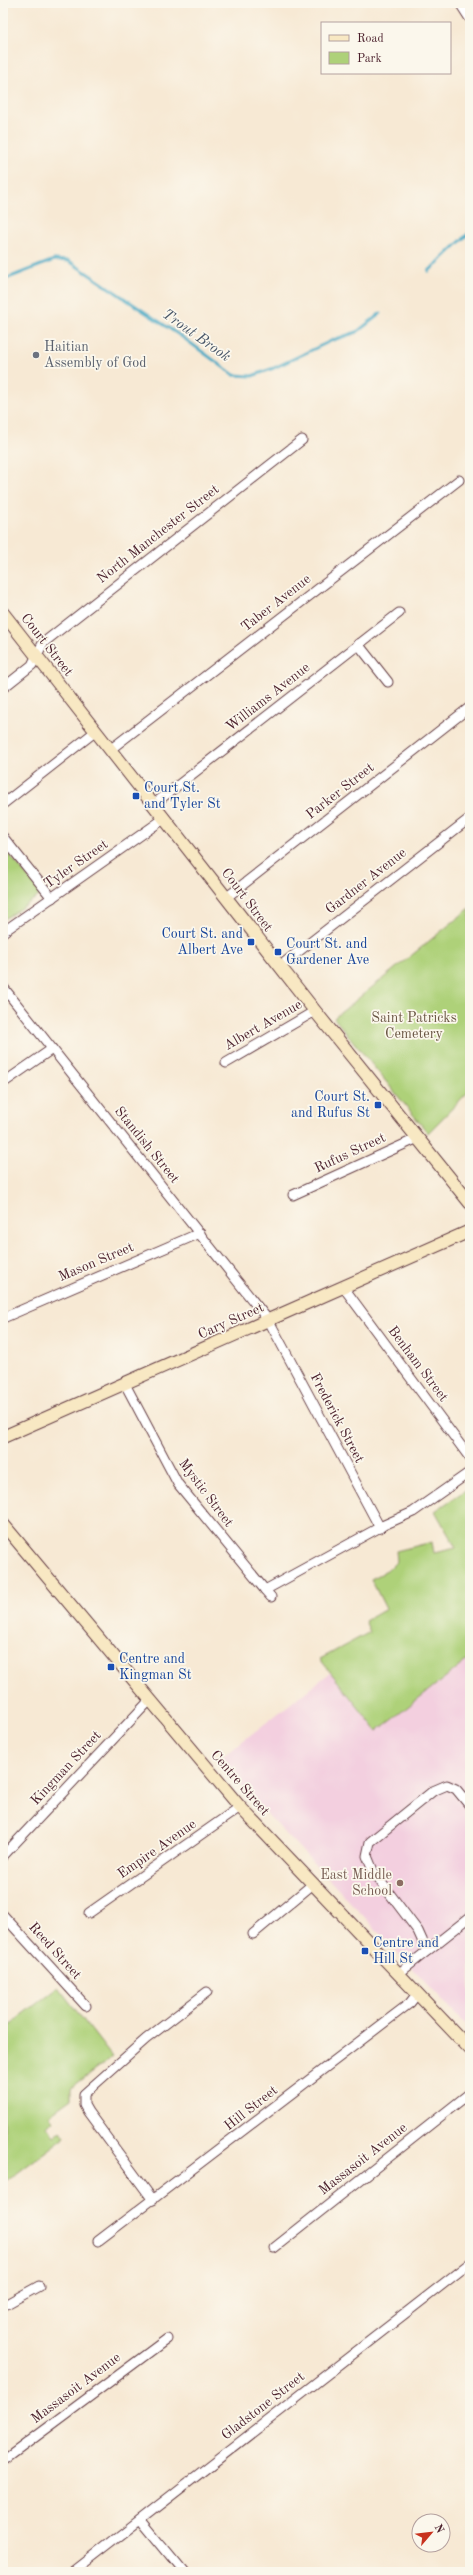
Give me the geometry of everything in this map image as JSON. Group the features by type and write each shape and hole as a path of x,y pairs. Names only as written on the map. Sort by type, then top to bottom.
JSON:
{"main road":[{"name":"Court Street","path":"3,613 315,1011 470,1203"},
{"name":"Cary Street","path":"3,1437 344,1288 470,1231"},
{"name":"Centre Street","path":"3,1524 240,1807 470,2049"}],"street":[{"path":"461,3 469,14"},
{"name":"North Manchester Street","path":"3,688 32,665 43,643 302,440"},
{"name":"Taber Avenue","path":"111,749 459,480"},
{"name":"Williams Avenue","path":"154,804 399,613"},
{"path":"358,644 388,682"},
{"name":"Parker Street","path":"227,898 470,707"},
{"path":"3,804 96,731"},
{"name":"Tyler Street","path":"3,932 165,818"},
{"name":"Gardner Avenue","path":"280,966 470,818"},
{"path":"3,837 52,898"},
{"name":"Standish Street","path":"3,987 200,1233 268,1321"},
{"name":"Albert Avenue","path":"226,1063 315,1011"},
{"path":"3,1083 52,1049"},
{"name":"Rufus Street","path":"293,1195 418,1138"},
{"name":"Mason Street","path":"3,1318 200,1233"},
{"name":"Benham Street","path":"344,1288 470,1458"},
{"name":"Frederick Street","path":"268,1321 380,1528"},
{"name":"Mystic Street","path":"125,1384 178,1484 271,1597"},
{"path":"265,1590 380,1528 413,1512 470,1472"},
{"name":"Kingman Street","path":"3,1856 150,1700"},
{"path":"427,1951 418,1931 374,1873 367,1856 370,1842 433,1791 447,1785 456,1789 470,1806"},
{"name":"Empire Avenue","path":"89,1913 240,1807"},
{"path":"253,1934 312,1884"},
{"name":"Reed Street","path":"3,1915 86,2006"},
{"path":"398,1974 470,1917"},
{"path":"153,2200 84,2105 84,2094 146,2039 207,1992"},
{"name":"Hill Street","path":"98,2241 404,2008 417,1994"},
{"name":"Massasoit Avenue","path":"274,2248 470,2092"},
{"name":"Gladstone Street","path":"73,2572 470,2263"},
{"path":"3,2306 39,2286"},
{"name":"Massasoit Avenue","path":"3,2461 167,2339"},
{"path":"140,2520 183,2572"}],"shaded area":[{"name":"East Middle School","path":"470,1658 470,2029 217,1761 331,1672 377,1730"}],"green space":[{"path":"3,847 42,894 3,920"},
{"name":"Saint Patricks Cemetery","path":"470,908 470,1090 428,1133 334,1018"},
{"path":"470,1487 470,1658 377,1731 320,1659 370,1632 365,1621 386,1609 371,1579 387,1571 397,1561 396,1551 432,1542 434,1553 456,1548 435,1511"},
{"path":"58,1987 112,2057 71,2088 71,2099 49,2115 53,2121 47,2127 54,2136 61,2130 66,2136 3,2184 3,2030"}],"waterway":[{"name":"Trout Brook","path":"429,271 470,232"},
{"name":"Trout Brook","path":"3,280 54,260 69,261 185,339 234,375 252,376 274,368 333,340 357,332 381,313"}],"place":[{"name":"Haitian Assembly of God","path":"36,355"},
{"name":"Court St. and Tyler St","path":"136,796"},
{"name":"Court St. and Albert Ave","path":"251,942"},
{"name":"Court St. and Gardener Ave","path":"278,952"},
{"name":"Court St. and Rufus St","path":"378,1105"},
{"name":"Centre and Kingman St","path":"111,1667"},
{"name":"East Middle School","path":"400,1883"},
{"name":"Centre and Hill St","path":"365,1951"}]}
